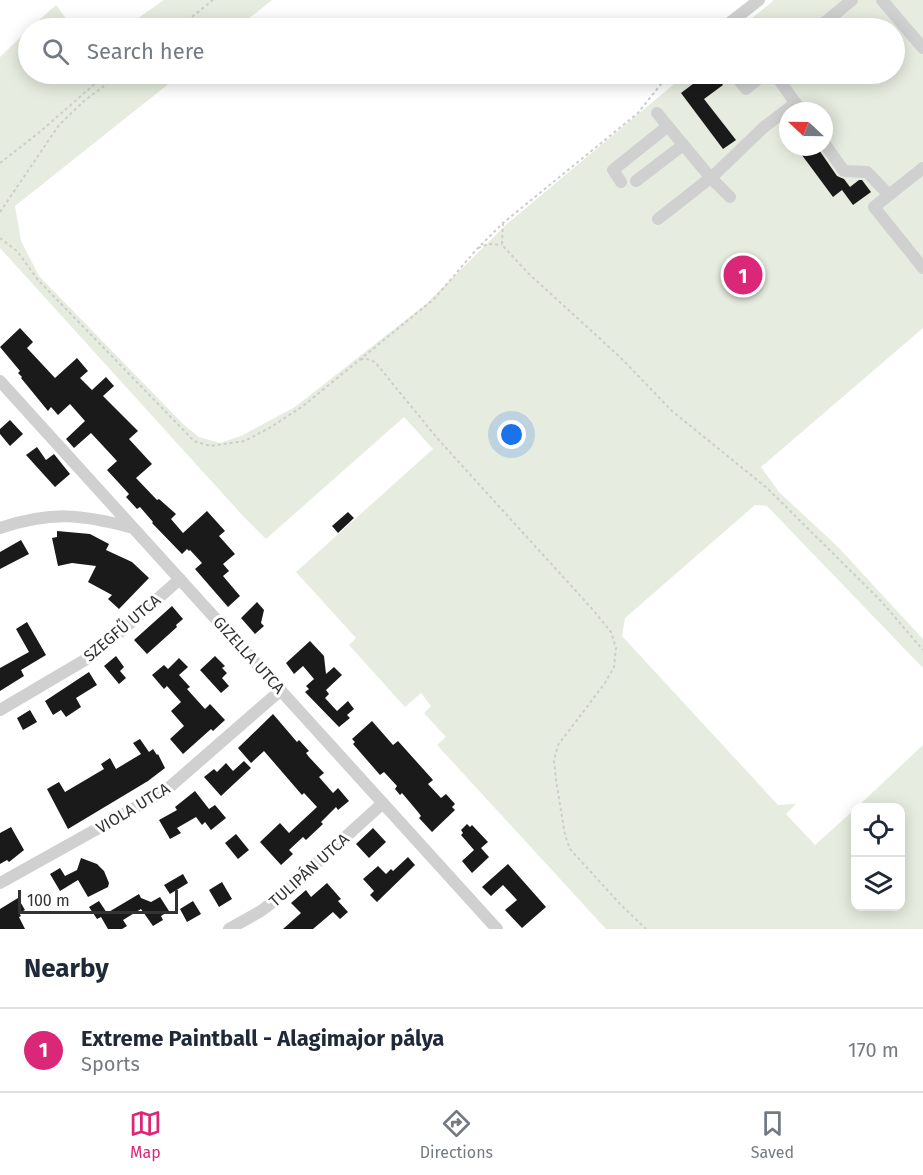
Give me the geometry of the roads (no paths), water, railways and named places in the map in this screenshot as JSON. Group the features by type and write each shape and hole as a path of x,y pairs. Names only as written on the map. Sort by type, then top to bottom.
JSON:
{"street":[{"path":"736,18 759,0"},
{"path":"830,18 852,0"},
{"path":"882,0 897,18"},
{"path":"905,27 923,48"},
{"path":"782,84 795,102"},
{"path":"657,113 710,177 730,197"},
{"path":"658,219 710,177 764,127 779,118"},
{"path":"621,182 613,170 668,126"},
{"path":"636,181 683,145"},
{"path":"833,156 844,171 867,172 889,195"},
{"path":"923,168 874,207 923,268"},
{"name":"GIZELLA UTCA","path":"0,381 497,929"},
{"path":"0,528 43,516 64,516 99,519 134,528"},
{"name":"SZEGFŰ UTCA","path":"0,710 95,654 180,579"},
{"name":"VIOLA UTCA","path":"0,883 165,791 281,690"},
{"name":"TULIPÁN UTCA","path":"229,929 261,911 278,898 383,803"}],"place":[{"name":"Extreme Paintball - Alagimajor pálya","path":"743,275"}]}
